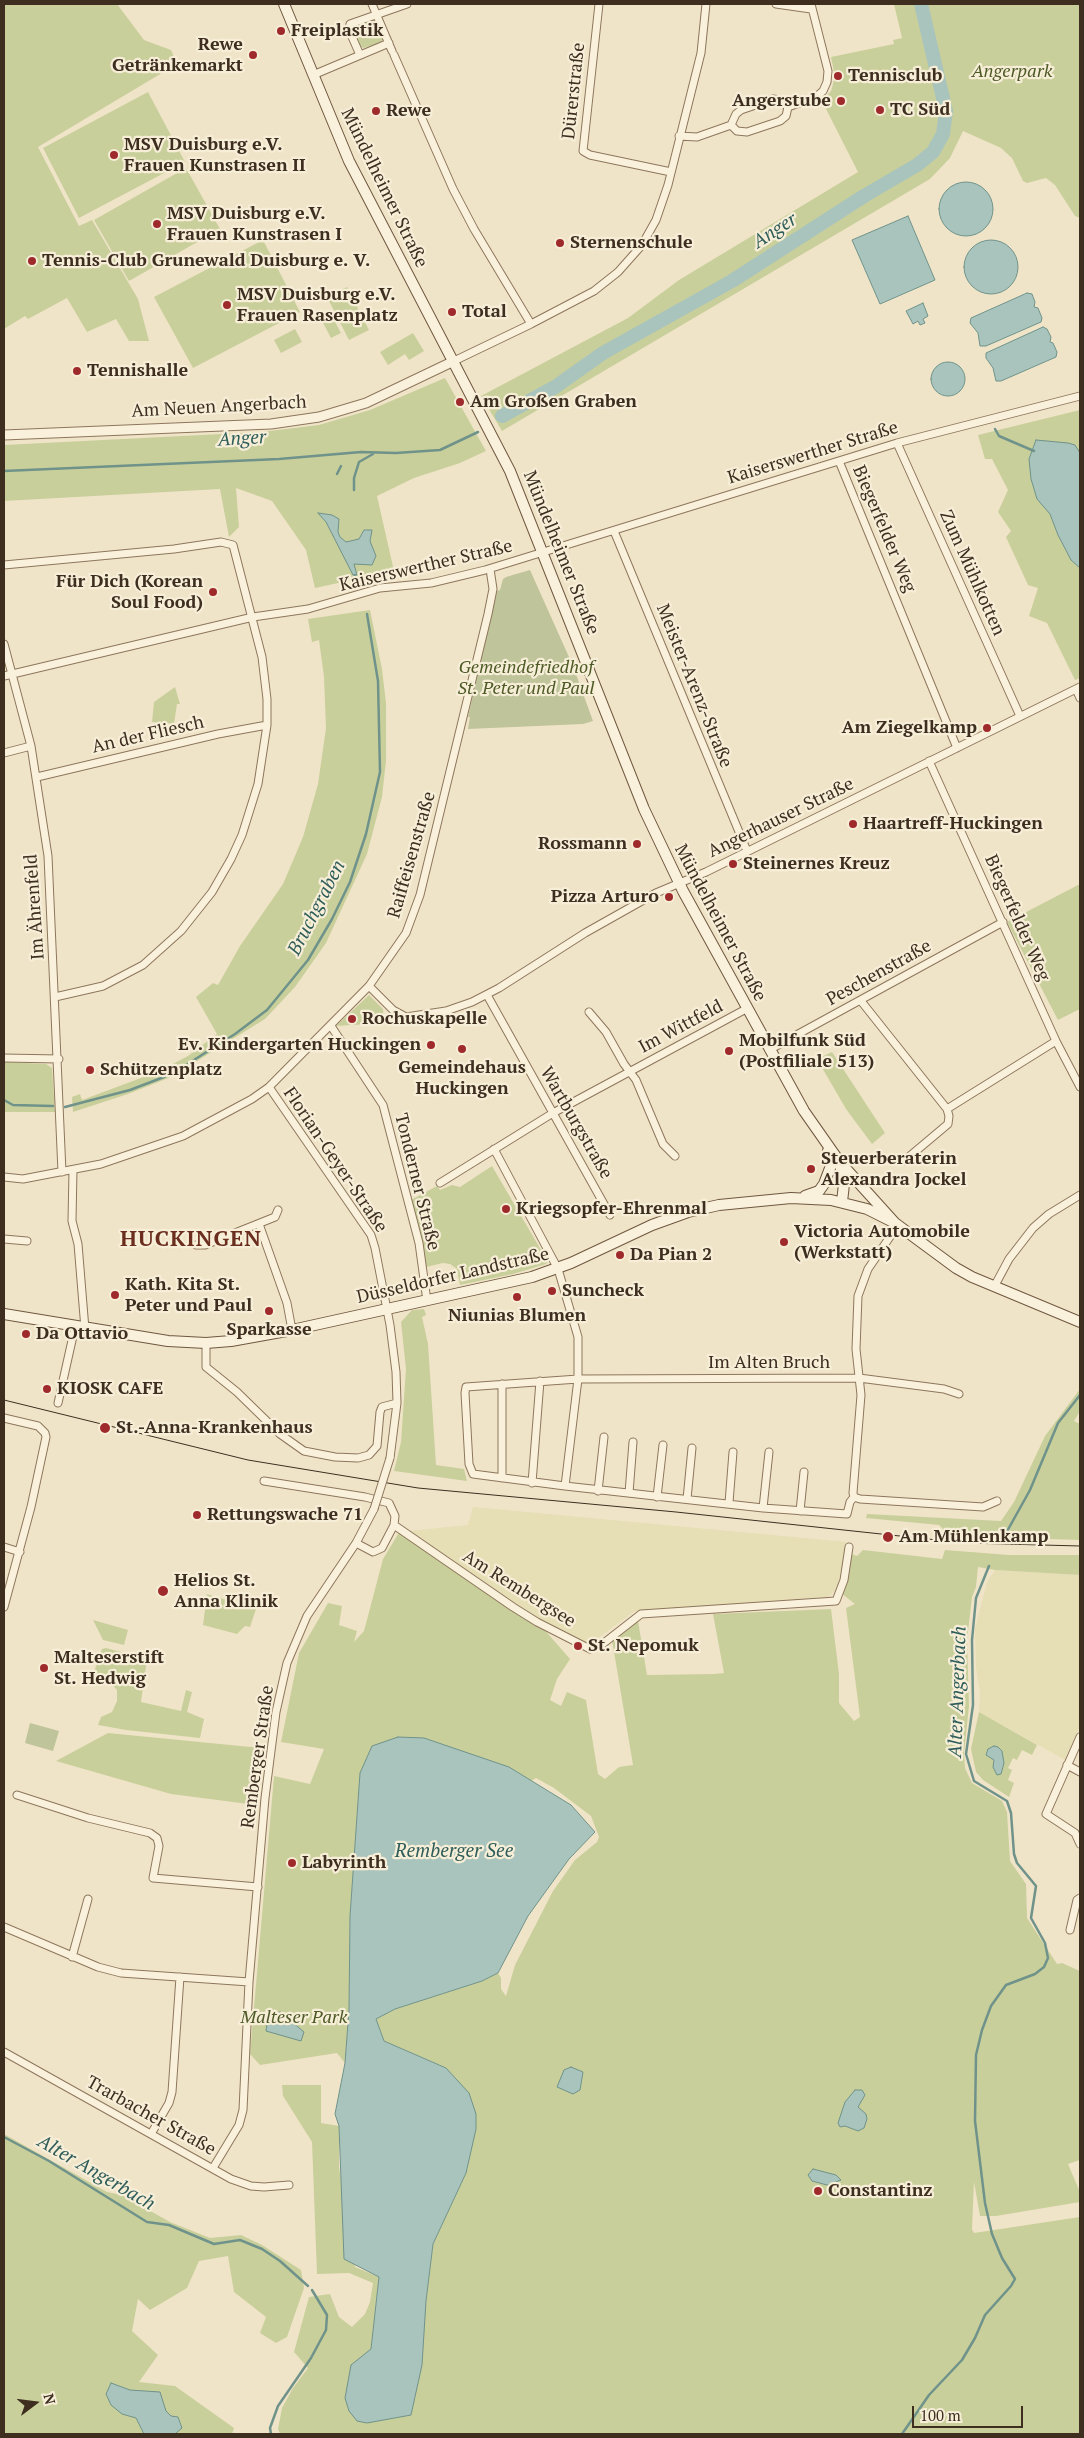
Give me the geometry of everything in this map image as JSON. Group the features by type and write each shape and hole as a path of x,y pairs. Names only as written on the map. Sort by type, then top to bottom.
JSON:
{"main road":[{"name":"Mündelheimer Straße","path":"284,4 360,182 510,471 644,809 679,882 746,1009 823,1139 839,1161 896,1224"},
{"name":"Mündelheimer Straße","path":"801,1198 819,1191 830,1172 832,1164 823,1139"},
{"name":"Mündelheimer Straße","path":"839,1161 844,1184 842,1202"},
{"name":"Düsseldorfer Landstraße","path":"4,1314 168,1341 206,1343 292,1330 532,1277 558,1269 652,1225 688,1212 728,1204 801,1198 842,1202 867,1209 896,1224 956,1268 994,1287 1080,1322"}],"street":[{"path":"372,4 453,189 474,229 531,324"},
{"path":"360,55 348,26 372,15 377,16 406,4"},
{"name":"Dürerstraße","path":"599,4 583,150 590,155 671,172"},
{"path":"454,361 594,291 627,264 642,245 656,220 671,172 701,53 706,4"},
{"path":"776,4 811,6 828,71 827,82 823,91 816,97 788,107"},
{"path":"313,75 389,43"},
{"path":"679,136 697,136 731,125 736,114 741,110 773,99 780,100 788,107"},
{"path":"731,125 736,130 747,132 780,122 786,116 788,107"},
{"name":"Am Neuen Angerbach","path":"4,435 271,424 319,417 366,403 454,361"},
{"name":"Kaiserswerther Straße","path":"4,676 253,617 308,609 380,588 431,583 490,569 897,443 1080,396"},
{"name":"Zum Mühlkotten","path":"897,443 1020,716"},
{"name":"Biegerfelder Weg","path":"839,461 957,748"},
{"name":"Meister-Arenz-Straße","path":"614,531 747,851"},
{"path":"4,565 174,549 221,542 233,545 236,550 262,657 267,699 267,725 263,757 250,810 231,859 201,908 165,947 143,965 103,986 55,997"},
{"name":"Raiffeisenstraße","path":"4,1177 23,1179 73,1170 130,1156 183,1136 252,1100 332,1026 369,986 406,933 420,895 488,614 493,589 490,569"},
{"name":"Im Ährenfeld","path":"4,644 31,746 48,856 59,1059 62,1172"},
{"path":"1078,688 1080,698"},
{"name":"Angerhauser Straße","path":"369,986 393,1010 406,1017 446,1011 487,995 585,934 656,893 747,851 1078,688"},
{"name":"An der Fliesch","path":"37,777 218,734 267,725"},
{"path":"4,753 31,746"},
{"name":"Biegerfelder Weg","path":"930,761 1004,922 1056,1042 1080,1086"},
{"name":"Peschenstraße","path":"769,1050 1004,922"},
{"name":"Wartburgstraße","path":"487,995 610,1214"},
{"path":"862,1001 947,1109 948,1124 904,1161"},
{"name":"Im Wittfeld","path":"440,1183 553,1113 746,1009"},
{"name":"Im Wittfeld","path":"589,1012 606,1032 636,1080 663,1144 675,1156"},
{"name":"Tonderner Straße","path":"332,1026 383,1105 419,1243 426,1301"},
{"path":"947,1109 1056,1042"},
{"path":"4,1058 59,1059"},
{"name":"Florian-Geyer-Straße","path":"268,1087 371,1236 378,1258 387,1309"},
{"path":"494,1149 558,1269 578,1337 578,1379 565,1486"},
{"path":"58,1403 80,1328 86,1321 83,1318 78,1244 72,1221 73,1170"},
{"path":"994,1287 1009,1259 1033,1228 1049,1214 1080,1195"},
{"path":"196,1246 205,1245 275,1217 278,1210"},
{"path":"259,1224 287,1303 292,1330"},
{"path":"854,1497 852,1493 861,1395 856,1323 860,1287 868,1269 896,1224"},
{"path":"4,1239 27,1241"},
{"name":"Remberger Straße","path":"214,2168 239,2125 243,2110 249,1982 265,1798 276,1712 287,1663 307,1616 356,1543 374,1509 390,1458 396,1403 394,1349 387,1309"},
{"path":"206,1343 206,1367 237,1392 280,1434 304,1451 342,1458 358,1458 369,1455 377,1446 382,1408 396,1403"},
{"name":"Im Alten Bruch","path":"502,1478 473,1474 469,1464 466,1387 578,1379 859,1378 944,1389 959,1394"},
{"path":"532,1483 540,1381"},
{"path":"502,1384 502,1478 598,1491 730,1503 763,1508 847,1514 850,1502 854,1497"},
{"path":"4,1418 38,1426 45,1433 45,1442 31,1507 4,1607"},
{"path":"598,1491 604,1437"},
{"path":"629,1493 633,1442"},
{"path":"657,1496 662,1446"},
{"path":"686,1499 692,1448"},
{"path":"730,1503 733,1452"},
{"path":"763,1508 770,1452"},
{"path":"800,1511 804,1472"},
{"path":"264,1482 365,1497 389,1504 395,1516 394,1525 382,1548 377,1551 368,1551 356,1543"},
{"path":"854,1497 860,1499 983,1507 997,1501"},
{"name":"Am Rembergsee","path":"394,1525 513,1607 537,1622 590,1649 600,1646 641,1614 834,1602 841,1593 849,1547"},
{"path":"4,1547 20,1552"},
{"path":"1080,1737 1046,1814 1075,1832 1080,1844"},
{"path":"1067,1765 1080,1772"},
{"path":"17,1795 88,1818 150,1833 157,1838 159,1846 153,1878 258,1887"},
{"path":"1070,1930 1077,1900 1080,1898"},
{"path":"72,1956 88,1899"},
{"path":"4,1928 72,1956 121,1973 249,1982"},
{"path":"151,2134 169,2103 172,2092 180,1977"},
{"name":"Trarbacher Straße","path":"4,2052 236,2181 251,2186 289,2186"}],"shaded area":[{"path":"473,1507 847,1542 837,1589 828,1597 635,1611 590,1644 580,1643 510,1603 408,1531 468,1525"},
{"path":"995,1570 1080,1575 1080,1726 1065,1760 979,1712 980,1692 976,1668 975,1629 987,1582"}],"green space":[{"path":"4,4 117,4 144,40 171,50 177,64 38,147 79,226 92,220 138,299 149,341 129,341 116,319 87,332 67,298 28,319 25,316 4,329"},
{"name":"Angerpark","path":"894,4 1080,4 1080,218 1075,216 1055,185 1046,178 1027,183 1023,181 1012,158 1001,148 963,131 950,158 930,179 502,431 481,396 628,318 679,280 858,172 822,101 831,91 835,77 831,57 894,44 893,40 902,38"},
{"path":"374,19 377,22 383,39 379,44 363,48 358,44 354,33 354,26"},
{"name":"MSV Duisburg e.V. Frauen Kunstrasen II","path":"148,92 185,162 79,218 43,148"},
{"name":"MSV Duisburg e.V. Frauen Kunstrasen I","path":"186,168 220,229 129,281 94,220"},
{"name":"MSV Duisburg e.V. Frauen Rasenplatz","path":"263,240 300,312 193,368 154,297"},
{"path":"347,287 369,330 349,340 327,297"},
{"path":"331,314 341,333 331,338 321,319"},
{"path":"295,329 302,342 281,353 274,340"},
{"path":"413,333 424,351 409,360 405,354 388,365 380,352"},
{"path":"445,378 486,451 460,463 414,478 377,496 394,571 315,588 306,550 272,501 236,488 239,527 229,537 220,489 4,501 4,445 261,432 319,425 370,410"},
{"path":"1080,410 1080,678 1075,680 1047,623 1029,616 1038,588 1028,585 1006,537 1011,531 998,512 1008,490 992,459 985,459 978,435"},
{"name":"Gemeindefriedhof St. Peter und Paul","path":"530,570 573,666 593,721 583,724 468,729 470,717 468,717 497,591 500,590 503,579 506,577"},
{"path":"370,610 382,669 386,703 386,761 382,797 367,854 326,943 295,987 265,1019 171,1077 128,1094 73,1112 72,1097 80,1094 82,1100 157,1072 188,1056 217,1034 196,997 213,983 218,985 240,946 283,884 303,837 318,784 326,728 324,677 319,640 312,642 308,619"},
{"path":"175,687 180,704 177,704 174,724 152,722 154,702"},
{"path":"1080,884 1080,1009 1058,1020 1007,922"},
{"path":"369,995 383,1009 384,1023 336,1026"},
{"path":"832,1052 885,1133 872,1144 846,1109 817,1059"},
{"path":"4,1062 46,1064 52,1068 55,1112 4,1112"},
{"path":"492,1166 548,1262 513,1274 460,1285 457,1269 450,1264 443,1263 426,1267 411,1200 437,1186 440,1190 452,1185 460,1187"},
{"path":"424,1309 426,1315 422,1317 428,1344 436,1465 464,1469 467,1481 394,1471 401,1442 406,1369 401,1322 412,1310"},
{"path":"1080,1389 1080,1411 1074,1421 1080,1424 1080,1540 950,1536 939,1525 866,1518 867,1514 1001,1521 1014,1502 1045,1436"},
{"name":"Malteser Park","path":"400,1531 542,1627 570,1659 557,1679 550,1700 561,1706 567,1692 586,1700 598,1774 605,1779 619,1767 633,1765 612,1640 638,1621 647,1675 714,1674 724,1673 713,1614 831,1609 839,1674 839,1703 854,1721 860,1717 846,1608 855,1604 841,1593 848,1553 857,1556 863,1550 942,1559 945,1550 1009,1555 1080,1555 1080,1575 995,1570 978,1567 967,1640 969,1706 964,1753 965,1768 972,1783 1002,1801 1007,1812 1010,1861 1026,1884 1027,1918 1057,1964 1062,1963 1080,1971 1080,2160 1068,2164 1080,2192 1080,2202 996,2216 980,2216 974,2182 972,2229 974,2233 1080,2217 1080,2434 280,2434 278,2429 282,2408 293,2388 308,2368 294,2352 309,2297 330,2294 339,2317 352,2327 365,2314 370,2302 373,2283 349,2273 317,2274 312,2142 283,2096 282,2085 321,2085 321,2123 339,2126 339,2167 355,2267 379,2277 371,2349 345,2398 426,2301 433,2244 466,2173 446,2068 384,2041 376,2019 395,2009 482,1981 498,1973 501,1978 501,1989 506,1996 515,1965 553,1891 575,1860 597,1842 599,1837 591,1816 554,1788 536,1778 531,1781 509,1767 360,1773 350,1916 349,2010 345,2063 337,2053 260,2065 250,2054 274,1776 310,1784 324,1749 281,1742 299,1653 328,1603 342,1606 339,1625 357,1631 354,1642 364,1631 383,1559"},
{"path":"207,1594 256,1609 250,1627 245,1626 237,1634 203,1625"},
{"path":"93,1620 128,1630 124,1645 103,1640"},
{"path":"106,1648 147,1659 141,1702 181,1711 186,1690 192,1692 187,1712 204,1719 200,1738 98,1725 101,1717 112,1712 117,1701 117,1690 108,1680 94,1672 102,1649"},
{"path":"979,1712 1037,1745 1032,1755 1022,1750 1017,1760 1013,1758 1008,1768 1012,1770 1008,1780 1014,1783 1009,1797 983,1780 976,1772 971,1749"},
{"path":"30,1723 59,1731 53,1751 25,1743"},
{"path":"108,1733 261,1748 256,1805 171,1794 56,1761"},
{"path":"4,2134 107,2192 122,2195 170,2222 210,2238 241,2235 262,2245 301,2270 304,2288 287,2337 276,2343 260,2333 266,2317 234,2292 228,2256 199,2261 187,2288 150,2310 138,2299 132,2331 158,2355 139,2382 175,2386 234,2428 232,2434 4,2434"}],"water":[{"path":"961,182 971,182 985,190 991,199 993,209 991,219 985,228 971,236 961,236 951,231 944,224 939,214 939,204 944,194 951,187"},
{"path":"908,216 935,280 880,304 852,240"},
{"path":"991,240 1001,242 1010,248 1016,257 1018,267 1016,277 1010,286 1001,292 991,294 981,292 972,286 966,277 964,267 966,257 972,248 981,242"},
{"path":"1027,293 1032,294 1035,302 1034,307 1038,308 1042,318 1041,322 986,346 980,346 978,333 970,323 971,318"},
{"path":"923,303 928,316 923,319 925,323 920,325 918,321 913,324 906,311"},
{"path":"1043,327 1047,329 1051,337 1050,342 1053,343 1057,352 1056,357 1001,381 996,381 993,368 986,358 986,353"},
{"path":"948,362 955,363 960,367 964,372 964,386 960,391 955,395 948,396 941,395 936,391 932,386 931,379 932,372 936,367 941,363"},
{"path":"1036,440 1075,445 1080,453 1080,568 1071,560 1050,514 1037,499 1031,479 1029,459"},
{"path":"318,513 332,515 339,519 338,532 340,537 346,542 359,539 364,530 372,530 370,541 376,556 372,565 354,564 357,575 353,575 326,522"},
{"name":"Remberger See","path":"398,1737 424,1738 509,1767 571,1805 595,1832 569,1859 528,1916 498,1973 482,1981 395,2009 376,2019 384,2041 446,2068 469,2093 476,2114 476,2129 466,2173 433,2244 426,2301 422,2365 411,2415 367,2423 357,2421 349,2411 345,2398 351,2365 371,2349 379,2277 344,2259 339,2126 335,2114 345,2063 349,2010 350,1916 360,1773 372,1746"},
{"path":"994,1746 1002,1751 1004,1763 1001,1774 997,1775 993,1767 994,1760 986,1755 988,1749"},
{"path":"280,2012 304,2032 301,2041 266,2031 267,2024 272,2017"},
{"path":"571,2067 583,2072 580,2090 573,2094 557,2087 564,2070"},
{"path":"855,2090 862,2090 865,2095 858,2107 866,2114 867,2119 864,2128 858,2131 845,2126 840,2127 838,2123 845,2102"},
{"path":"813,2169 836,2175 841,2180 827,2185 812,2181 808,2175"},
{"path":"111,2383 130,2390 160,2392 166,2411 171,2416 178,2417 182,2428 175,2434 144,2434 136,2418 122,2414 111,2405 106,2394"}],"waterway":[{"name":"Anger","path":"502,416 555,387 603,353 732,281 864,196 917,165 933,152 943,134 946,111 921,4"},
{"name":"Alter Angerbach","path":"995,429 999,436 1034,451"},
{"name":"Anger","path":"4,471 279,459 361,452 396,453 440,450 478,432"},
{"path":"354,490 354,478 359,462 373,454"},
{"path":"337,474 341,466"},
{"name":"Bruchgraben","path":"355,575 357,581"},
{"name":"Bruchgraben","path":"65,1107 130,1090 164,1077 186,1065 235,1034 267,1010 308,960 332,919 350,882 366,834 380,772 378,681 367,614"},
{"name":"Bruchgraben","path":"4,1100 13,1105 53,1106"},
{"name":"Alter Angerbach","path":"1005,1535 1030,1490 1058,1423 1080,1395"},
{"name":"Alter Angerbach","path":"902,2434 929,2395 962,2360 975,2338 985,2315 1015,2279 1002,2258 992,2234 985,2203 975,2121 976,2055 982,2030 991,2006 1006,1985 1035,1974 1044,1967 1048,1958 1045,1943 1031,1918 1036,1886 1017,1863 1014,1854 1011,1813 1007,1801 974,1781 966,1754 973,1705 972,1640 976,1598 989,1566"},
{"name":"Alter Angerbach","path":"4,2137 49,2161 147,2222 169,2225 214,2244 240,2240 262,2249 280,2261 308,2286"},
{"name":"Alter Angerbach","path":"271,2434 270,2428 278,2406 311,2358 326,2330 327,2315 312,2290"}],"tram line":[{"path":"4,1400 248,1460 418,1488 676,1512 965,1543 1080,1546"}],"place":[{"name":"Freiplastik","path":"281,31"},
{"name":"Rewe Getränkemarkt","path":"253,55"},
{"name":"Tennisclub","path":"838,76"},
{"name":"Angerstube","path":"841,101"},
{"name":"TC Süd","path":"880,110"},
{"name":"Rewe","path":"376,111"},
{"name":"MSV Duisburg e.V. Frauen Kunstrasen II","path":"114,155"},
{"name":"MSV Duisburg e.V. Frauen Kunstrasen I","path":"157,224"},
{"name":"Sternenschule","path":"560,243"},
{"name":"Tennis-Club Grunewald Duisburg e. V.","path":"32,261"},
{"name":"MSV Duisburg e.V. Frauen Rasenplatz","path":"227,305"},
{"name":"Total","path":"452,312"},
{"name":"Tennishalle","path":"77,371"},
{"name":"Am Großen Graben","path":"460,402"},
{"name":"Für Dich (Korean Soul Food)","path":"213,592"},
{"name":"Am Ziegelkamp","path":"987,728"},
{"name":"Haartreff-Huckingen","path":"853,824"},
{"name":"Rossmann","path":"637,844"},
{"name":"Steinernes Kreuz","path":"733,864"},
{"name":"Pizza Arturo","path":"669,897"},
{"name":"Rochuskapelle","path":"352,1019"},
{"name":"Ev. Kindergarten Huckingen","path":"431,1045"},
{"name":"Gemeindehaus Huckingen","path":"462,1049"},
{"name":"Mobilfunk Süd (Postfiliale 513)","path":"729,1051"},
{"name":"Schützenplatz","path":"90,1070"},
{"name":"Steuerberaterin Alexandra Jockel","path":"811,1169"},
{"name":"Kriegsopfer-Ehrenmal","path":"506,1209"},
{"name":"Victoria Automobile (Werkstatt)","path":"784,1242"},
{"name":"Da Pian 2","path":"620,1255"},
{"name":"Suncheck","path":"552,1291"},
{"name":"Kath. Kita St. Peter und Paul","path":"115,1295"},
{"name":"Niunias Blumen","path":"517,1297"},
{"name":"Sparkasse","path":"269,1311"},
{"name":"Da Ottavio","path":"26,1334"},
{"name":"KIOSK CAFE","path":"47,1389"},
{"name":"St.-Anna-Krankenhaus","path":"105,1428"},
{"name":"Rettungswache 71","path":"197,1515"},
{"name":"Am Mühlenkamp","path":"888,1537"},
{"name":"Helios St. Anna Klinik","path":"163,1591"},
{"name":"St. Nepomuk","path":"578,1646"},
{"name":"Malteserstift St. Hedwig","path":"44,1668"},
{"name":"Labyrinth","path":"292,1863"},
{"name":"Constantinz","path":"818,2191"}],"district":[{"name":"HUCKINGEN","path":"191,1240"}]}
